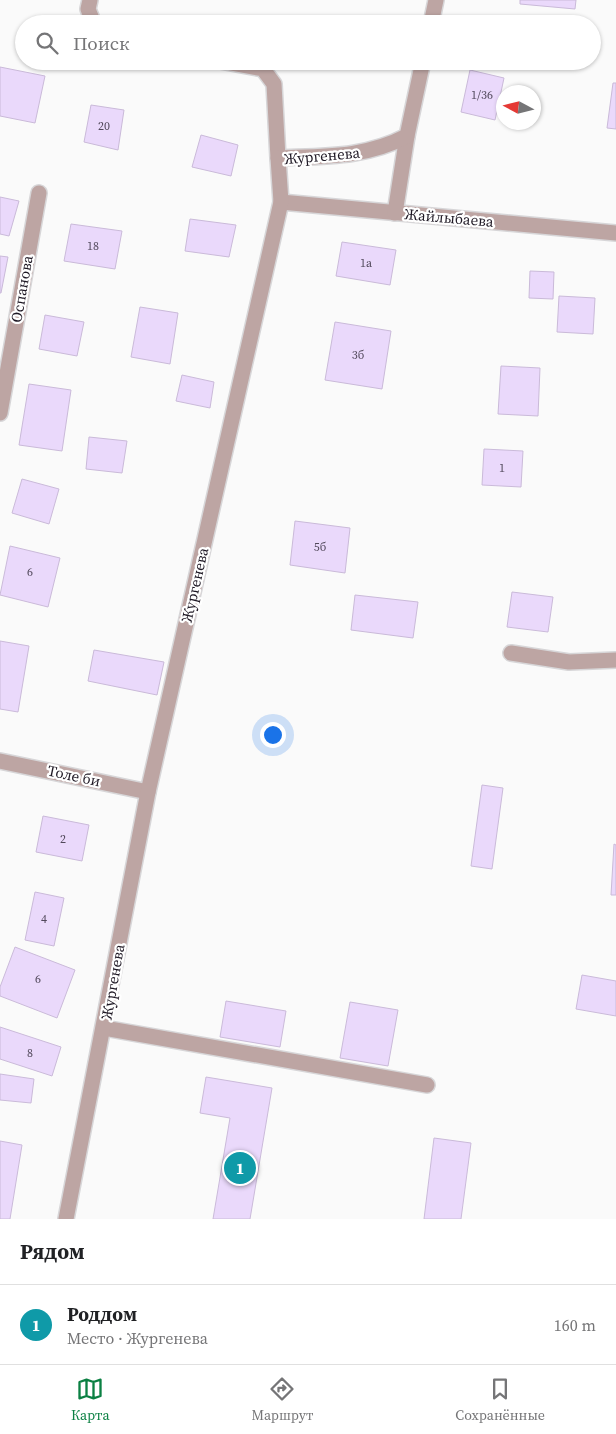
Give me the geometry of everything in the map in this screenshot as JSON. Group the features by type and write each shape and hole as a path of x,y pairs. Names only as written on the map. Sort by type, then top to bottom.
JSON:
{"street":[{"path":"433,15 436,0"},
{"path":"264,70 274,84 278,158"},
{"path":"395,213 407,136 421,70"},
{"name":"Жургенева","path":"66,1219 148,792 282,202 278,158 360,154 388,146 407,136"},
{"name":"Оспанова","path":"0,413 39,193"},
{"name":"Жайлыбаева","path":"282,202 616,234"},
{"path":"511,653 569,662 616,660"},
{"name":"Толе би","path":"0,760 148,792"},
{"path":"104,1028 427,1085"}],"building":[{"path":"520,0 576,0 575,9 520,4"},
{"path":"0,67 45,76 35,123 0,116"},
{"path":"470,70 504,78 502,85 496,85 495,120 461,112"},
{"path":"613,83 616,83 616,129 607,128"},
{"path":"91,105 124,110 118,150 84,142"},
{"path":"201,135 238,145 231,176 192,167"},
{"path":"0,197 19,201 9,236 0,234"},
{"path":"190,219 236,225 229,257 185,251"},
{"path":"71,224 122,231 115,269 64,261"},
{"path":"342,242 396,250 390,285 336,276"},
{"path":"0,256 8,257 1,293 0,293"},
{"path":"530,271 554,272 553,299 529,298"},
{"path":"559,296 595,298 593,334 557,332"},
{"path":"140,307 178,313 170,364 131,357"},
{"path":"45,315 84,322 77,356 39,349"},
{"path":"335,322 391,331 382,389 325,380"},
{"path":"501,366 540,368 538,416 498,414"},
{"path":"182,375 214,382 210,408 176,401"},
{"path":"29,384 71,390 62,451 19,445"},
{"path":"89,437 127,441 122,473 86,469"},
{"path":"484,449 523,451 521,487 482,485"},
{"path":"22,479 59,489 49,524 12,513"},
{"path":"295,521 350,528 345,573 290,565"},
{"path":"10,546 60,558 48,607 0,595"},
{"path":"512,592 553,597 548,632 507,627"},
{"path":"355,595 418,602 413,638 351,630"},
{"path":"0,641 29,646 18,712 0,709"},
{"path":"94,650 164,662 157,695 88,681"},
{"path":"482,785 503,788 492,869 471,866"},
{"path":"43,816 89,825 82,861 36,852"},
{"path":"614,844 616,845 616,895 611,895"},
{"path":"35,892 64,898 54,946 25,940"},
{"path":"15,947 75,970 57,1018 0,996 0,987"},
{"path":"582,975 616,981 616,1016 576,1009"},
{"path":"226,1001 286,1011 280,1047 220,1037"},
{"path":"350,1002 398,1010 388,1066 340,1058"},
{"path":"0,1027 61,1047 52,1076 0,1059"},
{"path":"0,1074 34,1079 31,1103 0,1100"},
{"path":"206,1077 272,1088 250,1219 213,1219 230,1118 200,1113"},
{"path":"434,1138 471,1143 461,1219 424,1219"},
{"path":"0,1141 22,1145 10,1219 0,1219"}],"place":[{"name":"Роддом","path":"240,1168"}]}
